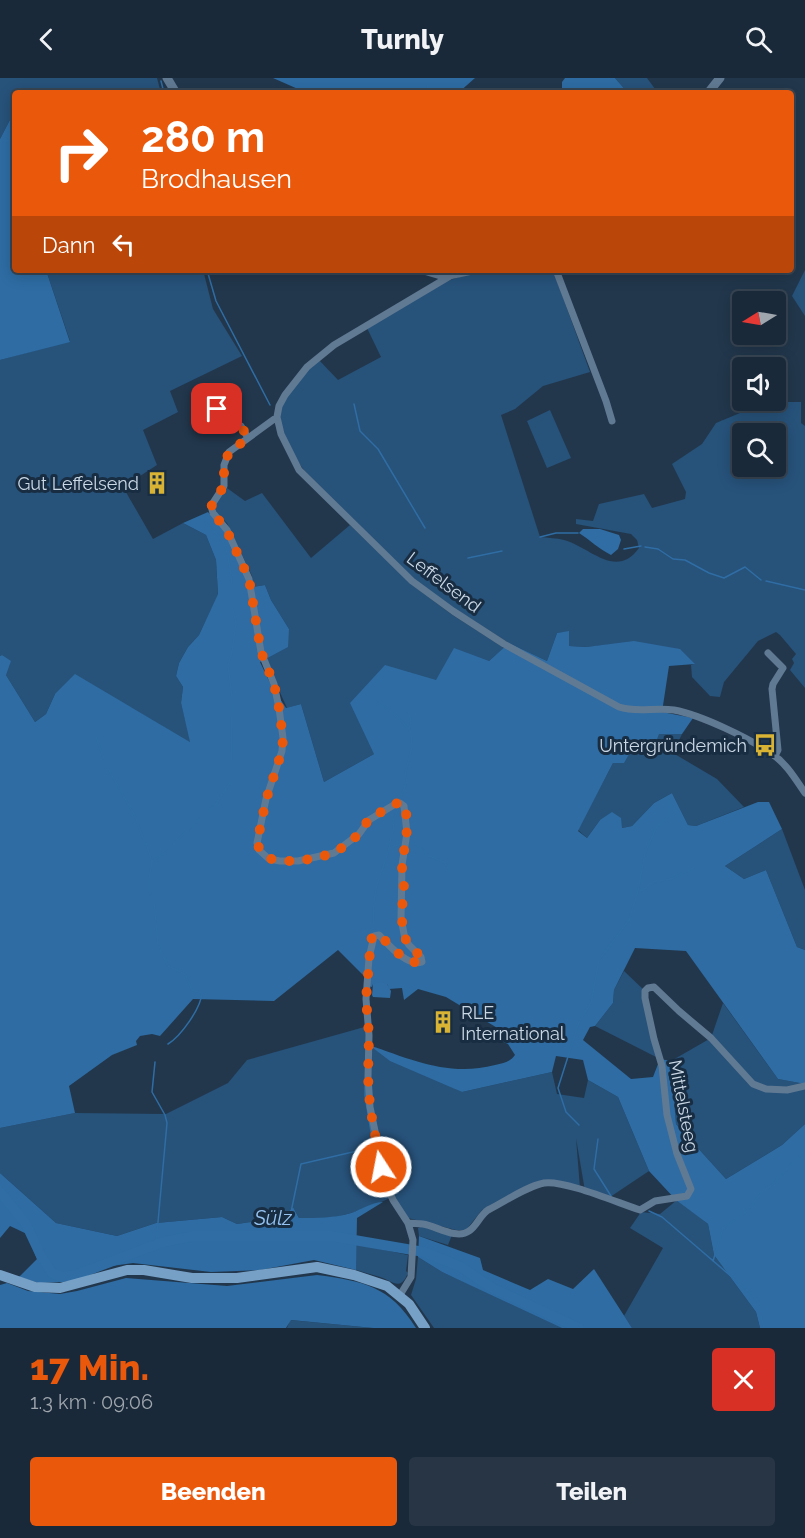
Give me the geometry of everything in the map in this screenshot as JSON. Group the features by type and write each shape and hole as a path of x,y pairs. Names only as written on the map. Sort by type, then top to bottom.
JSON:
{"main road":[{"path":"0,1275 35,1287 60,1288 127,1270 144,1270 192,1278 237,1278 317,1267 376,1282 400,1295 415,1311 425,1328"}],"street":[{"path":"710,90 720,78"},
{"path":"432,273 440,276 461,273"},
{"path":"557,273 612,422"},
{"path":"400,1295 411,1277 413,1240 408,1224 386,1184 372,1117 368,1077 369,1035 366,999 371,939 374,936 380,935 390,946 414,963 422,962 421,957 405,939 401,918 404,882 402,865 407,833 404,806 400,802 397,803 369,820 359,834 334,853 298,861 280,861 263,855 257,843 266,800 282,751 283,738 279,708 274,684 261,652 249,579 227,531 213,513 211,506 224,486 224,465 229,452 277,417 285,395 296,380 325,351 450,276"},
{"path":"217,409 223,418 241,426 248,438"},
{"name":"Leffelsend","path":"277,417 285,443 299,470 412,581 453,611 522,654 610,703 628,710 672,710 699,716 775,756"},
{"path":"768,653 783,668 772,690 778,750 775,756 790,772 805,794"},
{"name":"Mittelsteeg","path":"408,1224 423,1224 465,1234 488,1210 531,1188 547,1183 563,1184 640,1210 655,1201 687,1196 691,1189 677,1154 670,1125 662,1066 645,998 648,988 654,987 711,1038 753,1084 766,1089 787,1090 805,1086"}],"shaded area":[{"path":"0,78 157,78 160,90 12,90 12,116 0,139"},
{"path":"273,78 475,78 461,90 300,90"},
{"path":"565,78 615,78 625,90 562,90 562,82"},
{"path":"615,78 647,78 656,90 625,90"},
{"path":"12,116 12,273 47,273 70,342 0,360 0,139"},
{"path":"805,270 805,316 792,296"},
{"path":"47,273 204,273 213,309 242,356 170,391 178,412 143,430 157,465 123,487 153,539 183,523 206,535 216,560 218,595 199,635 188,647 179,663 176,676 183,687 181,703 191,743 132,708 55,694 46,714 35,722 6,675 2,655 0,656 0,360 70,341"},
{"path":"472,273 554,273 590,372 543,386 515,409 501,415 540,537 564,540 612,561 621,561 630,557 639,548 637,540 631,534 576,524 576,519 593,521 599,504 644,494 652,508 685,499 686,492 672,464 702,444 716,423 746,411 786,411 786,402 801,402 801,423 805,426 805,688 790,670 794,663 792,659 796,654 776,632 758,641 724,682 720,697 710,696 692,677 691,665 694,664 634,642 586,647 568,646 569,632 557,633 547,661 509,643 414,579 304,470 291,450 281,424 280,416 284,402 318,359 338,380 381,357 367,328 447,281"},
{"path":"550,410 571,458 547,468 527,421"},
{"path":"227,488 245,501 262,493 311,558 350,525 411,584 451,614 504,648 489,661 436,680 374,754 324,782 301,704 287,708 265,659 289,629 271,600 265,585 253,587 252,576 227,523 216,513 216,503"},
{"path":"208,512 225,531 247,580 247,588 265,585 271,600 289,629 288,647 260,662 286,708 301,704 324,782 374,754 350,703 385,665 436,680 454,648 489,661 509,643 547,661 557,633 569,631 569,646 586,647 634,641 680,649 695,664 669,666 662,712 693,718 682,734 659,734 654,747 633,747 624,763 613,763 578,831 587,838 600,820 612,812 621,818 622,828 632,826 654,803 672,793 688,825 696,826 758,802 769,802 782,829 725,866 744,879 766,870 797,947 805,950 805,1084 778,1079 686,951 635,948 614,990 613,1003 595,1026 590,1027 583,1040 631,1079 653,1077 660,1059 671,1061 676,1124 726,1179 782,1145 805,1124 805,1328 760,1328 756,1312 714,1255 708,1224 676,1200 649,1171 618,1097 588,1080 583,1060 556,1056 552,1072 462,1092 390,1061 369,1045 447,1068 478,1068 501,1064 509,1061 515,1055 508,1044 493,1037 499,1029 446,997 418,989 404,1000 402,988 389,989 387,984 369,986 367,979 338,950 274,1001 193,999 160,1036 152,1034 140,1036 136,1041 137,1045 112,1055 69,1086 75,1113 0,1128 0,656 11,661 6,675 35,722 46,714 55,694 75,674 190,742 181,703 183,687 176,676 179,663 188,647 199,635 218,594 216,560 206,535 183,523"},
{"path":"583,529 600,529 619,535 621,540 618,549 611,555 607,553 579,533"},
{"path":"659,734 682,734 673,753 717,779 744,807 696,826 688,825 672,793 654,803 632,826 622,828 600,820 587,838 578,830 613,763 633,747"},
{"path":"782,829 805,890 805,950 797,947 766,870 744,879 725,866"},
{"path":"624,971 645,991 660,1059 595,1026 613,1003 614,990"},
{"path":"381,982 387,984 391,991 390,998 373,997 373,984"},
{"path":"723,1003 778,1079 805,1084 805,1124 782,1145 726,1179 676,1124 671,1061 711,1038"},
{"path":"368,1026 369,1045 462,1092 552,1072 557,1094 584,1098 588,1080 618,1097 649,1171 607,1199 585,1191 576,1138 580,1188 547,1181 482,1210 466,1230 456,1230 408,1218 394,1196 353,1213 324,1219 299,1218 293,1207 284,1217 237,1224 222,1217 156,1223 117,1236 56,1223 0,1173 0,1128 75,1113 166,1114 228,1083 247,1060"},
{"path":"0,1173 56,1223 117,1236 156,1223 222,1217 237,1224 284,1217 293,1207 299,1218 332,1217 383,1202 357,1218 356,1270 314,1260 260,1270 211,1272 133,1263 112,1266 62,1282 39,1283 19,1277 37,1259 27,1234 10,1226 0,1238"},
{"path":"677,1200 708,1224 714,1255 756,1312 760,1328 632,1328 624,1316 663,1248 630,1228 641,1212 660,1214"},
{"path":"423,1226 452,1235 448,1245 419,1236 418,1228"},
{"path":"419,1236 480,1258 483,1270 530,1290 548,1279 573,1289 594,1269 632,1328 562,1328 442,1272 418,1257"},
{"path":"356,1244 408,1255 406,1271 408,1273 405,1279 396,1284 356,1270"},
{"path":"418,1257 442,1272 568,1328 434,1328 411,1295 416,1279"},
{"path":"317,1275 362,1283 374,1288 396,1303 416,1328 373,1328 291,1320 286,1328 0,1328 0,1285 7,1283 28,1291 60,1294 126,1278 227,1286"},
{"path":"290,1320 373,1328 287,1328"}],"waterway":[{"path":"161,81 163,90"},
{"path":"427,85 428,90"},
{"path":"0,146 12,140"},
{"path":"208,273 216,301 270,405"},
{"path":"354,404 360,431 378,449 425,528"},
{"path":"204,520 225,547 232,585"},
{"path":"540,537 556,533 578,533"},
{"path":"624,549 641,546"},
{"path":"645,547 658,549 673,559 685,560 724,578 745,567 761,580"},
{"path":"468,558 502,551"},
{"path":"766,581 805,590"},
{"path":"173,844 216,804 231,781 232,697 228,665 236,623 232,606"},
{"path":"375,701 397,716 411,732 412,747 405,774 407,781 401,797"},
{"path":"408,711 411,721 409,730"},
{"path":"96,737 104,759"},
{"path":"107,767 135,816 143,838"},
{"path":"579,1125 566,1112 558,1088 579,1022 591,1003 599,960 629,920 638,891 645,853 656,828 669,816 669,800"},
{"path":"366,958 366,938 370,930 374,928 376,891 398,809"},
{"path":"146,843 152,862"},
{"path":"409,843 415,843 429,856 444,862 450,871"},
{"path":"389,848 401,844"},
{"path":"167,851 152,862 149,878 149,891 154,901 158,945 168,966 185,974 192,990 202,993 190,1021 168,1044"},
{"path":"640,891 652,882 671,879 693,868"},
{"path":"155,1062 152,1092 167,1123 156,1244"},
{"path":"286,1236 301,1164 370,1148 373,1144 365,1082"},
{"path":"598,1139 594,1169 611,1196"},
{"path":"713,1261 723,1228 745,1213 764,1190 771,1186 805,1150"},
{"name":"Sülz","path":"0,1192 26,1224 52,1273 62,1277 76,1275 163,1242 194,1236 331,1236 424,1252 461,1267 492,1288 579,1328"},
{"path":"649,1211 662,1217 754,1296 762,1307"},
{"path":"761,1316 764,1328"}],"place":[{"name":"Gut Leffelsend","path":"157,483"},
{"name":"Untergründemich","path":"765,745"},
{"name":"RLE International","path":"443,1022"}],"route":[{"path":"217,409 223,418 241,426 248,438 229,452 224,465 224,486 212,504 211,510 227,531 249,579 259,645 274,684 282,728 282,751 259,830 257,843 260,850 263,855 280,861 322,857 334,853 359,834 369,820 393,805 400,802 404,806 407,833 402,865 404,882 401,918 405,939 421,957 422,962 417,964 407,959 380,935 371,939 366,999 369,1035 368,1077 370,1107 381,1167"}]}
